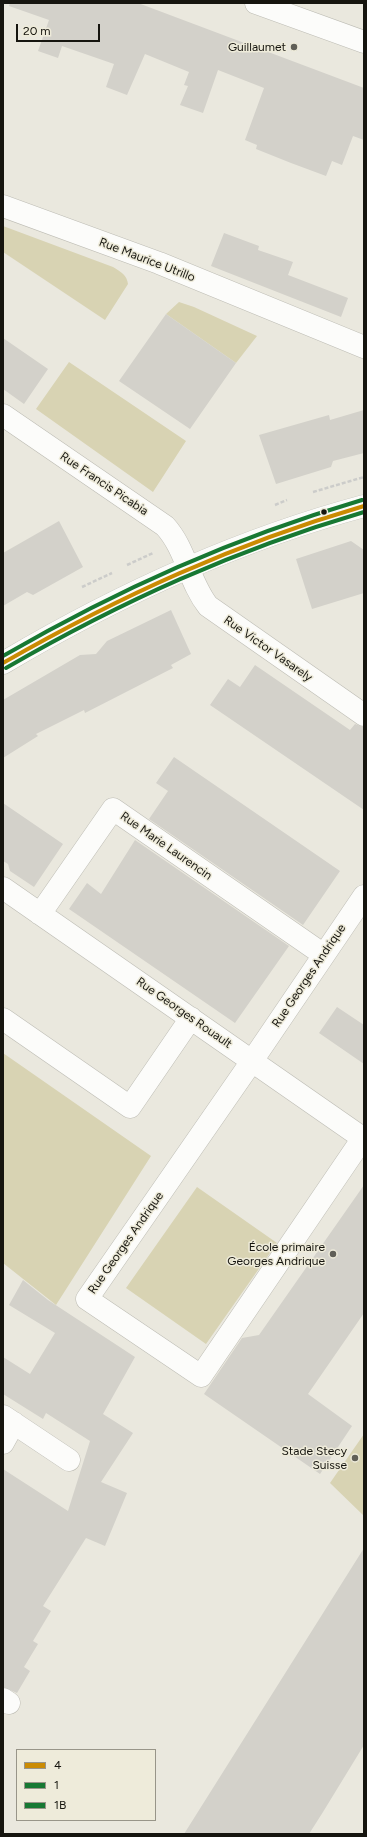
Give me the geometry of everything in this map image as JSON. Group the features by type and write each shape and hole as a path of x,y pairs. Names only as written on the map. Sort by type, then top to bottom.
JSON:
{"street":[{"path":"261,4 364,42"},
{"name":"Rue Maurice Utrillo","path":"3,206 159,263 364,347"},
{"name":"Rue Francis Picabia","path":"3,415 165,526 177,541 188,568"},
{"path":"3,663 89,614 188,568 295,527 364,506"},
{"name":"Rue Victor Vasarely","path":"188,568 201,597 213,610 364,715"},
{"name":"Rue Marie Laurencin","path":"40,914 113,809 324,955"},
{"name":"Rue Georges Rouault","path":"3,888 363,1138"},
{"name":"Rue Georges Andrique","path":"363,1138 200,1376 87,1299 364,896"},
{"path":"3,1019 130,1107 191,1018"},
{"path":"3,1443 9,1419 69,1460"}],"shaded area":[{"path":"3,226 113,267 123,274 128,284 105,320 3,252"},
{"path":"179,302 194,307 257,336 236,363 166,314"},
{"path":"69,362 186,441 153,492 36,409"},
{"path":"3,1053 151,1156 56,1305 3,1263"},
{"path":"197,1187 277,1243 206,1344 126,1288"},
{"name":"Stade Stecy Suisse","path":"364,1434 364,1516 330,1483"}],"building":[{"path":"10,3 138,3 364,88 364,140 353,136 342,165 332,161 326,176 291,163 256,149 257,145 245,140 264,88 218,70 203,113 180,105 188,86 184,85 189,72 145,54 127,95 106,87 114,64 62,46 58,58 38,51 49,20 9,6"},
{"path":"224,233 259,246 258,250 293,262 288,275 348,298 341,317 211,266"},
{"path":"166,314 236,363 190,429 119,381"},
{"path":"3,338 48,369 24,404 3,389"},
{"path":"364,410 364,453 333,461 331,467 276,484 259,435 329,415 330,420"},
{"path":"59,521 83,567 33,595 27,592 3,606 3,553"},
{"path":"351,541 364,550 364,593 312,609 296,559"},
{"path":"171,610 191,654 171,665 173,668 85,713 84,710 36,734 38,736 3,758 3,700 80,655 96,654 107,641"},
{"path":"255,665 350,730 355,724 364,727 364,810 210,705 228,679 240,687"},
{"path":"174,757 340,871 303,925 149,819 168,791 156,783"},
{"path":"3,803 63,844 34,887 10,871 8,864 3,861"},
{"path":"135,840 289,946 235,1023 69,909 87,883 101,894"},
{"path":"337,1007 364,1025 364,1064 319,1033"},
{"name":"École primaire Georges Andrique","path":"364,1185 364,1313 308,1394 352,1426 320,1474 204,1394 242,1338 259,1335"},
{"path":"23,1280 48,1300 135,1357 103,1414 133,1433 101,1482 127,1493 105,1546 86,1538 43,1606 51,1611 33,1641 38,1644 24,1667 30,1671 17,1693 3,1687 3,1469 68,1511 90,1441 46,1413 43,1419 3,1394 3,1357 30,1374 55,1333 9,1305"},
{"path":"364,1548 364,1745 323,1812 309,1834 184,1834"}],"transit line":[{"name":"1B","path":"3,656 90,609 178,567 222,548 268,531 362,500"},
{"name":"4","path":"3,663 90,616 179,574 269,537 364,506"},
{"name":"1","path":"6,668 136,599 180,579 270,543 364,512"}],"place":[{"name":"Guillaumet","path":"294,47"},
{"name":"École primaire Georges Andrique","path":"333,1254"},
{"name":"Stade Stecy Suisse","path":"355,1458"}]}
